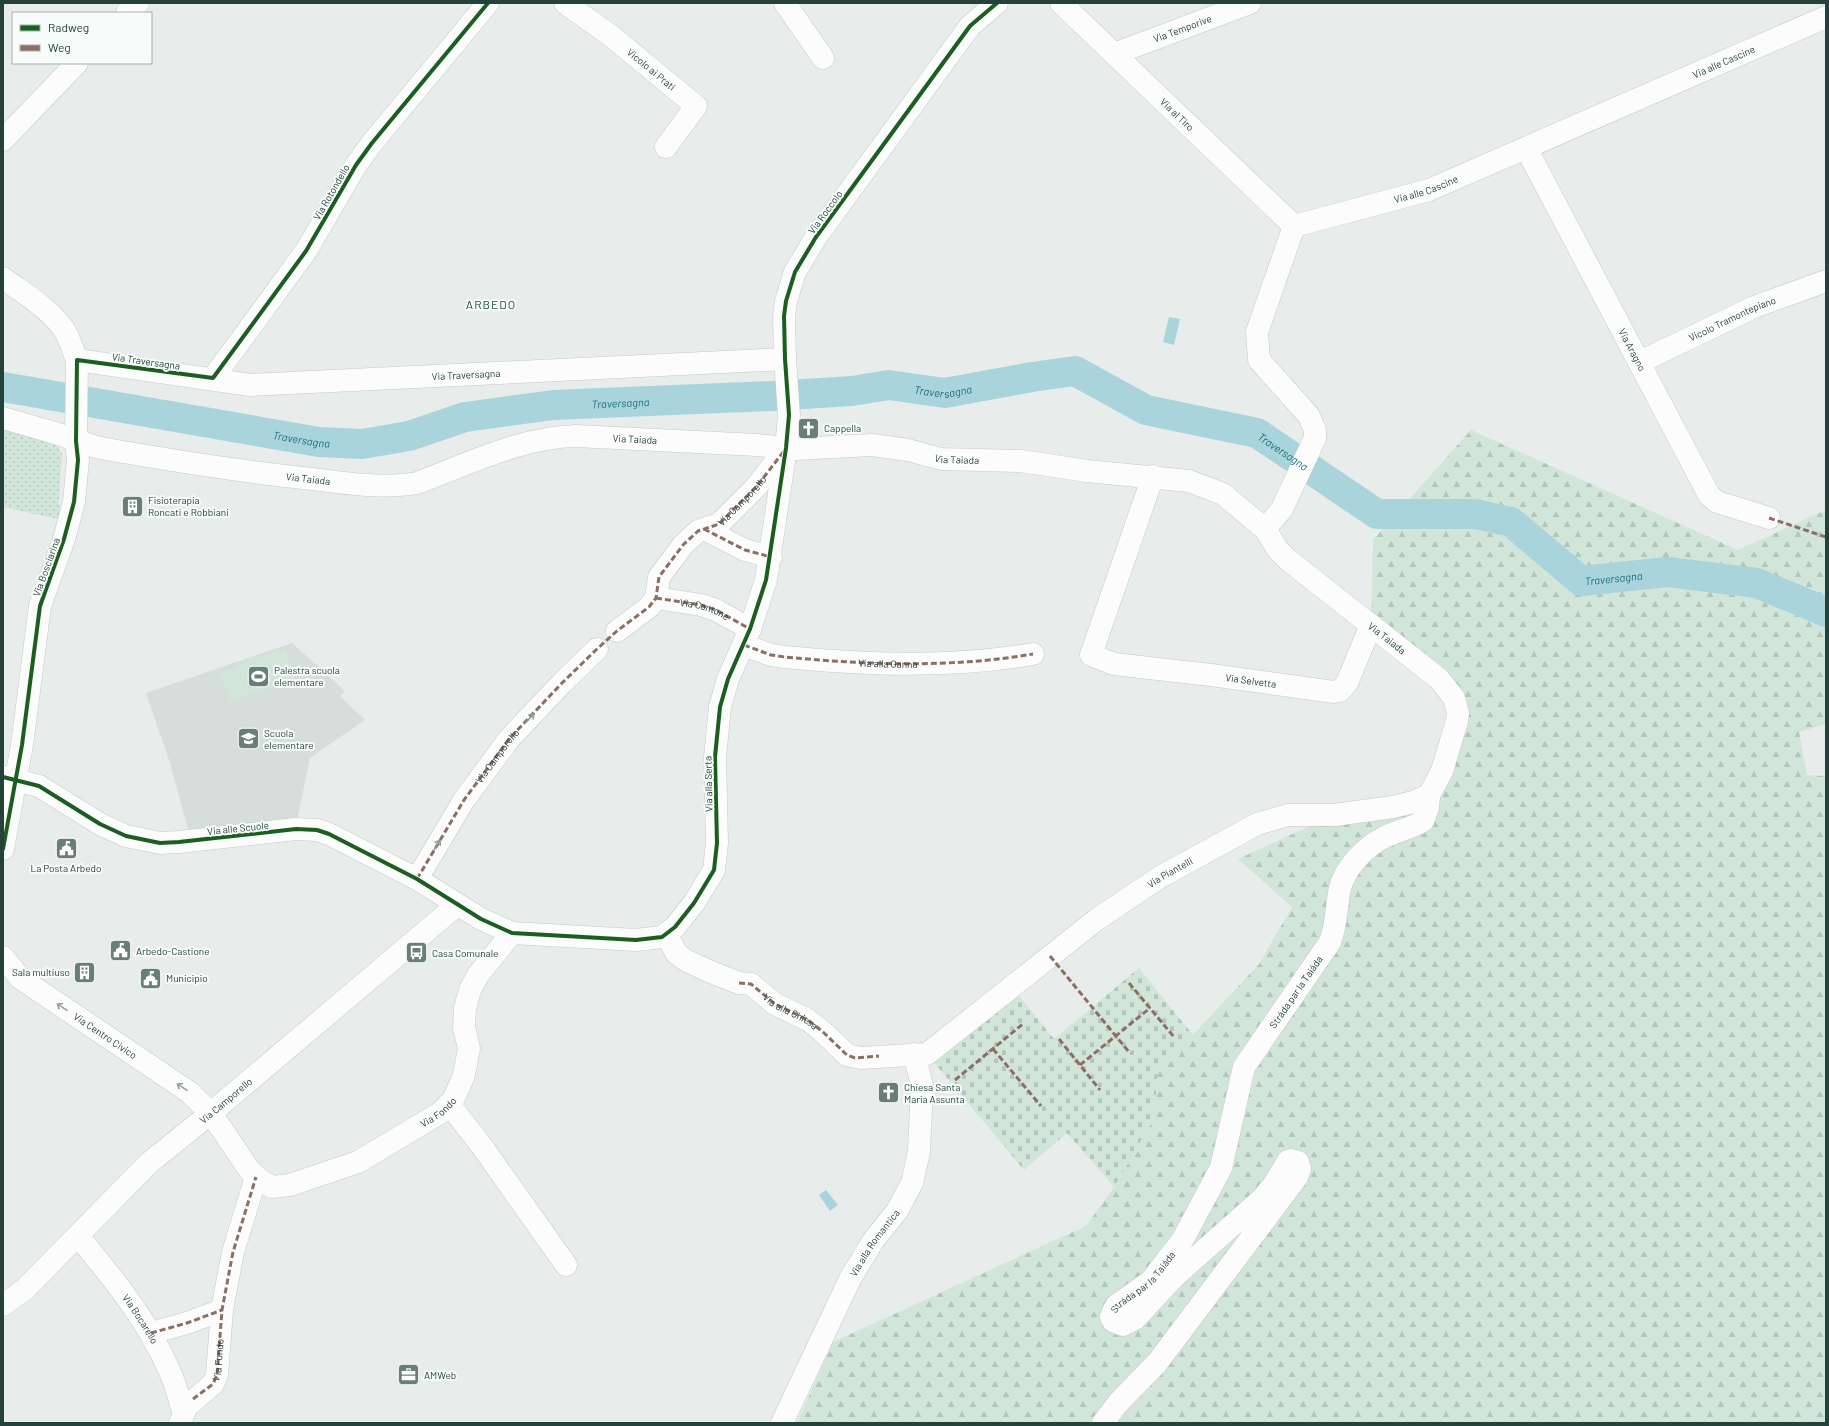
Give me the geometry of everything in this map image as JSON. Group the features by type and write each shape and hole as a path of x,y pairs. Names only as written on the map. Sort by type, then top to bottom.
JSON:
{"street":[{"path":"128,12 138,3"},
{"name":"Via Rotondello","path":"213,378 306,251 356,165 372,143 488,3"},
{"name":"Vicolo ai Prati","path":"565,3 610,36 696,106 666,147"},
{"path":"785,3 823,58"},
{"name":"Via al Tiro","path":"1062,3 1294,226"},
{"name":"Via Temporive","path":"1114,54 1250,3"},
{"name":"Via Roccolo","path":"786,448 789,415 784,316 789,286 803,258 976,19 994,4"},
{"name":"Via alle Cascine","path":"1294,226 1429,190 1826,17"},
{"path":"3,140 76,64"},
{"name":"Via Aragno","path":"1526,148 1709,495 1717,502 1769,518"},
{"path":"1265,529 1282,509 1291,493 1315,438 1315,430 1309,416 1259,360 1257,349 1257,332 1294,226"},
{"name":"Via Bosciarina","path":"3,278 48,312 64,331 77,366 76,433 78,470 74,502 64,539 40,606 10,778 3,849"},
{"name":"Vicolo Tramontepiano","path":"1640,362 1754,307 1826,281"},
{"name":"Via Traversagna","path":"77,366 213,378 250,385 786,364"},
{"name":"Via Taiada","path":"3,418 55,433 76,433 117,451 258,473 392,486 417,483 526,443 556,436 718,443 796,449 872,445 908,450 941,459 1021,461 1087,471 1153,476 1189,481 1214,489 1223,494 1265,529 1278,550 1287,559 1439,679 1454,698 1458,713 1457,721 1442,771 1429,795"},
{"name":"Via Camporello","path":"656,598 659,577 683,545 698,531 719,524 757,486 786,448"},
{"name":"Via alla Serta","path":"512,933 636,940 655,939 666,934 682,918 714,870 717,843 715,756 716,731 720,707 728,679 747,637 762,594 771,557 786,448"},
{"name":"Via Selvetta","path":"1153,476 1091,655 1114,664 1210,675 1334,692 1340,691 1347,683 1371,625"},
{"path":"704,529 745,550 771,557"},
{"path":"617,631 649,607 656,598"},
{"name":"Via Cantone","path":"656,598 708,608 747,637"},
{"name":"Via alla Ganna","path":"747,637 771,655 785,657 917,664 1008,658 1033,654"},
{"name":"Via Camporello","path":"417,878 464,800 509,739 562,683 597,649"},
{"name":"Via alle Scuole","path":"10,778 39,786 100,824 139,840 160,843 296,829 317,830 339,837 417,878 481,919 512,933"},
{"name":"Via Piantelli","path":"920,1054 1096,920 1160,877 1250,827 1288,815 1334,815 1393,807 1413,802 1429,795"},
{"name":"Stráda par la Taiáda","path":"1103,1423 1118,1403 1157,1363 1297,1176 1300,1169 1298,1162 1291,1160 1288,1161 1274,1184 1262,1199 1175,1276 1135,1319 1123,1325 1113,1321 1111,1317 1117,1305 1151,1281 1167,1262 1183,1239 1216,1179 1224,1156 1244,1067 1330,942 1333,934 1340,889 1348,870 1371,846 1382,838 1423,821 1427,812 1429,795"},
{"name":"Via Camporello","path":"3,1305 24,1290 149,1162 211,1113 457,905"},
{"name":"Via Fondo","path":"211,1113 235,1151 256,1176 272,1187 290,1185 336,1171 358,1162 440,1113 449,1104 458,1090 466,1065 469,1048 464,1028 465,1008 470,990 478,975 512,933"},
{"name":"Via alla Chiesa","path":"666,934 677,954 687,961 739,983 751,984 775,1004 808,1020 847,1055 861,1058 920,1054"},
{"name":"Via Centro Civico","path":"3,957 20,978 189,1092 211,1113"},
{"name":"Via alla Romantica","path":"782,1423 851,1277 873,1241 898,1211 912,1184 919,1152 922,1085 920,1054"},
{"path":"449,1104 481,1145 566,1265"},
{"name":"Via Fondo","path":"185,1412 215,1380 222,1310 234,1252 256,1176"},
{"name":"Via Bocarello","path":"78,1236 122,1289 150,1333 170,1372 185,1412"},
{"path":"150,1333 187,1323 222,1310"}],"shaded area":[{"name":"Scuola elementare","path":"292,643 345,691 340,696 365,720 310,758 297,821 189,833 170,763 146,693"}],"green space":[{"path":"3,425 54,443 62,453 59,501 62,520 3,507"},
{"path":"1471,430 1738,550 1826,510 1826,724 1799,732 1807,775 1826,776 1826,1423 797,1423 833,1342 1086,1226 1114,1187 1153,1120 1159,1065 1193,1035 1259,964 1292,907 1238,859 1334,815 1422,799 1458,713 1371,625 1373,540"},
{"name":"Palestra scuola elementare","path":"285,649 295,679 239,698 240,700 231,703 220,673 237,668 237,665"},
{"path":"1139,968 1193,1035 1159,1065 1153,1120 1114,1187 1067,1133 1024,1170 927,1054 1012,987 1054,1039"}],"water":[{"path":"1169,317 1180,319 1174,345 1163,342"},
{"path":"826,1190 838,1205 830,1211 819,1195"}],"waterway":[{"name":"Traversagna","path":"3,387 319,442 362,444 409,436 465,417 553,405 772,396 852,391 889,385 945,393 1032,377 1075,371 1146,410 1257,433 1377,514 1476,514 1511,522 1581,581 1668,572 1757,583 1826,612"}],"marked path":[{"path":"417,879 464,800 509,739 562,683 597,649 617,631 649,607 656,598 659,577 683,545 698,531 719,524 757,486 784,451"},
{"path":"1769,518 1826,537"},
{"path":"704,529 745,550 771,557"},
{"path":"656,598 701,605 716,610 750,629"},
{"path":"744,645 771,655 785,657 847,662 909,664 972,662 1033,654"},
{"path":"1050,956 1129,1052"},
{"path":"739,983 751,984 775,1004 808,1020 847,1055 855,1058 879,1056"},
{"path":"1129,983 1174,1037"},
{"path":"1080,1065 1150,1008"},
{"path":"955,1080 1024,1023"},
{"path":"1059,1039 1100,1090"},
{"path":"993,1049 1041,1106"},
{"path":"193,1399 213,1384 217,1375 222,1310 233,1252 256,1177"},
{"path":"151,1333 187,1323 222,1310"}],"cycle path":[{"path":"3,849 22,745 40,606 64,539 74,502 78,460 76,441 77,360 213,378 306,251 356,165 372,143 488,3"},
{"path":"3,777 39,786 100,824 126,836 160,843 296,829 317,830 329,834 417,879 481,919 512,933 636,940 662,937 675,927 694,903 714,870 717,843 715,757 720,707 728,679 750,629 766,580 786,448 789,415 784,316 786,301 795,272 816,237 970,26 997,3"}],"place":[{"name":"Cappella","path":"808,428"},
{"name":"Fisioterapia Roncati e Robbiani","path":"132,506"},
{"name":"Palestra scuola elementare","path":"258,676"},
{"name":"Scuola elementare","path":"249,739"},
{"name":"La Posta Arbedo","path":"66,848"},
{"name":"Arbedo-Castione","path":"120,951"},
{"name":"Casa Comunale","path":"416,953"},
{"name":"Sala multiuso","path":"85,972"},
{"name":"Municipio","path":"151,978"},
{"name":"Chiesa Santa Maria Assunta","path":"888,1093"},
{"name":"AMWeb","path":"408,1375"}],"district":[{"name":"ARBEDO","path":"491,304"}]}
